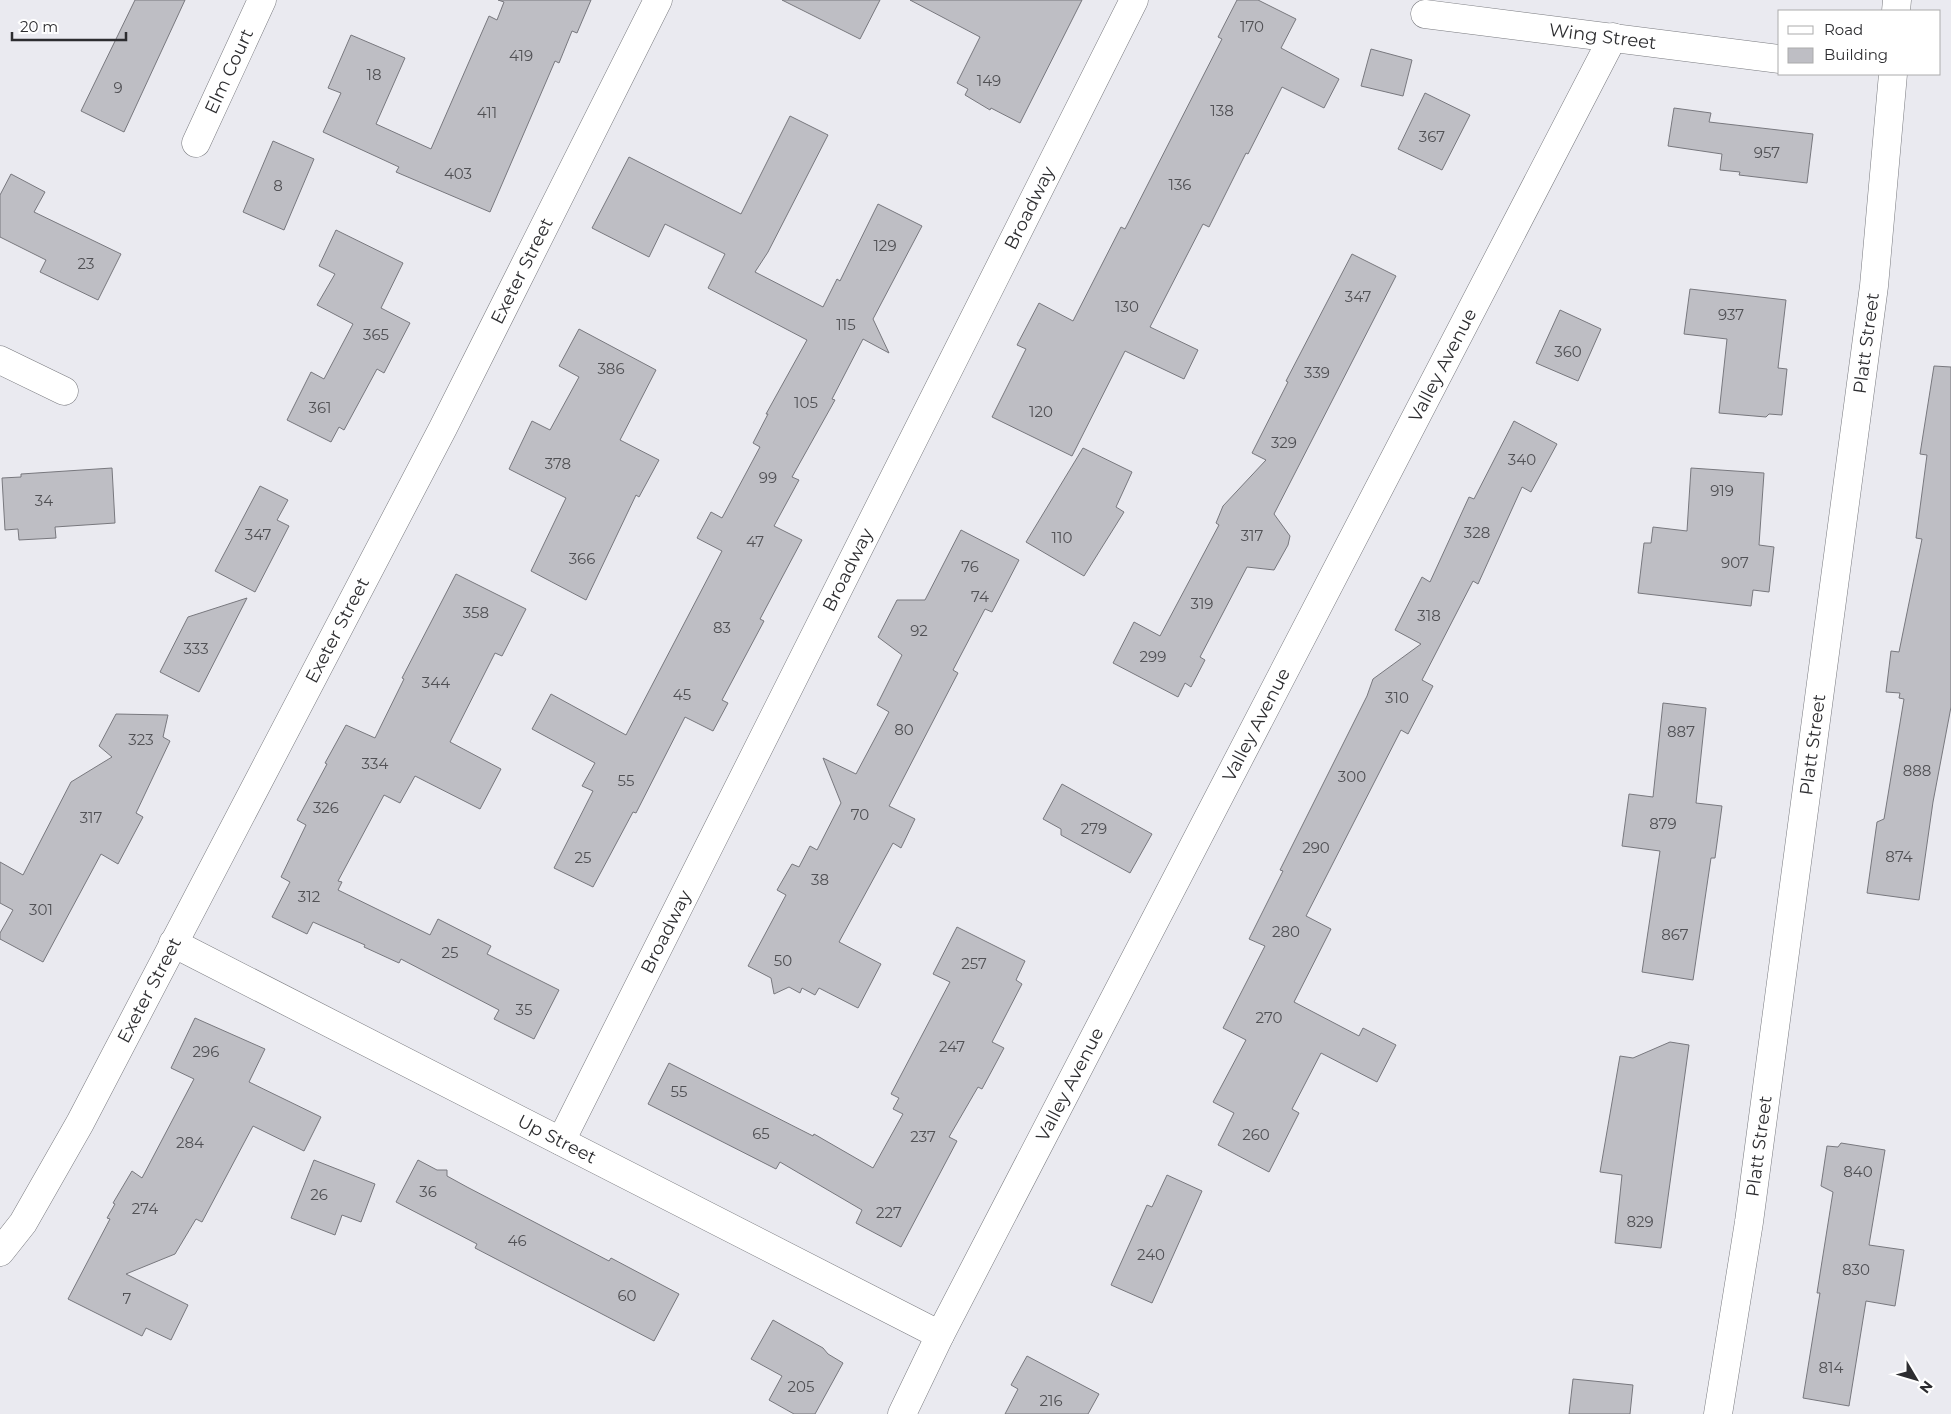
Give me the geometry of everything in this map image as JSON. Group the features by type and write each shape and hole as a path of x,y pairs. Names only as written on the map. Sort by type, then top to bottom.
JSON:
{"street":[{"name":"Elm Court","path":"196,143 262,0"},
{"name":"Exeter Street","path":"0,1252 23,1223 80,1123 442,428 658,0"},
{"name":"Broadway","path":"561,1141 1134,0"},
{"name":"Wing Street","path":"1425,14 1778,59"},
{"name":"Valley Avenue","path":"902,1414 940,1335 1613,37"},
{"name":"Platt Street","path":"1718,1414 1749,1222 1874,286 1892,75"},
{"path":"0,360 64,391"},
{"name":"Up Street","path":"173,943 940,1335"}],"building":[{"path":"135,0 185,0 124,132 81,111"},
{"path":"498,0 591,0 577,33 572,31 559,63 555,61 490,212 396,172 399,167 323,132 341,93 328,88 351,35 405,58 376,124 431,149 489,16 497,20 504,2"},
{"path":"782,0 880,0 860,39"},
{"path":"910,0 1082,0 1020,123 991,108 990,110 965,95 968,89 957,83 980,37"},
{"path":"1237,0 1258,0 1296,19 1281,48 1339,79 1324,108 1282,87 1209,227 1203,224 1150,327 1198,350 1184,379 1125,351 1072,456 992,417 1026,349 1017,345 1039,303 1073,321 1121,227 1125,229 1222,39 1218,37"},
{"path":"1371,49 1412,60 1403,96 1361,86"},
{"path":"1425,93 1470,115 1442,170 1398,149"},
{"path":"1674,108 1711,113 1709,122 1813,134 1807,183 1739,175 1740,172 1720,170 1722,154 1668,146"},
{"path":"790,116 828,135 768,252 755,272 823,307 837,279 840,281 878,204 922,226 873,319 889,353 863,339 832,399 835,400 792,477 799,480 774,526 802,540 760,619 764,621 722,700 728,703 713,731 685,717 636,813 633,812 593,887 554,868 593,791 582,786 595,763 532,729 551,694 626,735 722,551 697,538 711,512 722,518 760,447 753,443 768,414 766,414 807,340 708,288 725,254 665,224 649,257 592,228 629,157 741,214"},
{"path":"273,141 314,159 284,230 243,212"},
{"path":"11,174 45,192 34,212 121,254 98,300 40,272 46,260 0,237 0,195"},
{"path":"336,230 403,263 381,308 410,323 384,373 377,369 344,430 339,427 331,442 287,420 311,372 324,379 353,324 317,305 335,274 319,266"},
{"path":"1352,254 1396,276 1274,514 1290,536 1288,545 1274,570 1247,567 1200,657 1205,660 1191,687 1185,683 1178,697 1113,663 1134,622 1160,636 1219,525 1216,523 1223,506 1266,460 1252,453 1288,382 1286,381"},
{"path":"1690,289 1786,300 1778,368 1787,369 1782,415 1769,414 1766,417 1719,413 1727,339 1684,334"},
{"path":"1560,310 1601,329 1578,381 1536,363"},
{"path":"579,329 656,370 620,440 659,460 639,497 636,495 586,600 531,571 566,498 509,469 532,421 550,430 579,377 559,366"},
{"path":"1934,366 1951,367 1951,707 1933,802 1919,900 1867,893 1877,822 1884,819 1904,699 1899,698 1900,693 1886,692 1891,651 1899,652 1922,539 1916,538 1927,455 1920,454"},
{"path":"1514,421 1557,444 1531,492 1522,487 1478,584 1473,581 1422,680 1433,686 1408,734 1401,730 1306,916 1331,929 1294,1002 1359,1036 1363,1028 1396,1045 1377,1082 1321,1053 1292,1109 1299,1113 1269,1172 1218,1145 1234,1113 1213,1102 1246,1040 1223,1028 1265,946 1249,939 1283,871 1280,870 1367,696 1373,679 1421,644 1395,630 1422,577 1430,582 1469,497 1474,499"},
{"path":"1083,448 1132,472 1116,507 1124,512 1084,576 1026,542"},
{"path":"112,468 115,523 55,527 56,538 19,540 18,529 5,530 2,478 21,477 21,474"},
{"path":"1691,468 1764,473 1759,545 1774,547 1769,592 1753,590 1751,606 1638,593 1644,543 1651,543 1653,527 1687,531"},
{"path":"260,486 288,500 277,520 289,526 255,592 215,571"},
{"path":"961,530 1019,560 992,612 985,609 953,670 958,673 889,806 915,819 901,848 893,843 839,942 881,964 858,1008 819,988 815,995 802,988 800,993 789,987 774,994 771,978 748,966 786,895 777,890 792,864 799,867 810,846 817,850 841,803 823,758 856,774 889,712 877,705 902,655 878,637 897,600 925,600"},
{"path":"456,574 526,609 502,656 495,653 450,742 501,769 480,809 415,776 400,803 384,795 338,881 342,882 338,890 430,935 438,919 491,946 487,954 559,990 534,1039 494,1019 499,1010 401,959 399,963 364,947 365,945 313,922 307,934 272,917 290,882 281,877 306,825 297,820 327,764 325,763 346,725 375,738 404,679 402,678"},
{"path":"247,598 199,692 160,672 188,617"},
{"path":"1663,703 1706,708 1696,803 1722,806 1715,858 1711,858 1693,980 1642,972 1660,851 1622,846 1629,794 1653,797"},
{"path":"116,714 168,715 163,737 170,741 136,813 143,817 118,864 101,854 43,962 0,939 0,933 13,910 0,903 0,862 23,875 71,782 112,757 99,746"},
{"path":"1062,784 1152,834 1130,873 1061,835 1061,829 1043,819"},
{"path":"957,927 1025,961 1016,980 1022,984 992,1042 1004,1048 982,1089 978,1087 949,1137 957,1141 901,1247 856,1223 862,1210 780,1162 776,1169 648,1104 669,1063 813,1136 814,1134 873,1168 903,1114 893,1109 899,1098 891,1094 950,982 933,974"},
{"path":"195,1018 265,1049 249,1082 321,1117 304,1151 253,1126 202,1222 196,1219 175,1254 126,1274 188,1305 171,1340 146,1328 142,1336 68,1299 110,1219 107,1218 115,1204 113,1203 132,1171 142,1178 194,1079 171,1068"},
{"path":"1670,1042 1689,1045 1661,1248 1615,1243 1622,1175 1600,1172 1620,1056 1633,1058"},
{"path":"1841,1143 1885,1150 1869,1245 1904,1250 1895,1306 1866,1301 1849,1406 1803,1398 1820,1293 1817,1293 1833,1192 1821,1186 1827,1146 1838,1147"},
{"path":"314,1160 375,1184 361,1222 342,1215 335,1235 291,1218"},
{"path":"418,1160 437,1170 447,1170 447,1176 467,1187 609,1261 611,1258 679,1294 654,1341 475,1248 477,1244 396,1202"},
{"path":"1167,1175 1202,1191 1152,1303 1111,1285 1147,1205 1152,1207"},
{"path":"773,1320 823,1348 828,1354 843,1363 815,1414 794,1414 769,1400 782,1376 751,1359"},
{"path":"1027,1356 1099,1394 1088,1414 1005,1414 1018,1389 1011,1385"},
{"path":"1573,1379 1633,1385 1630,1414 1569,1414"}]}
